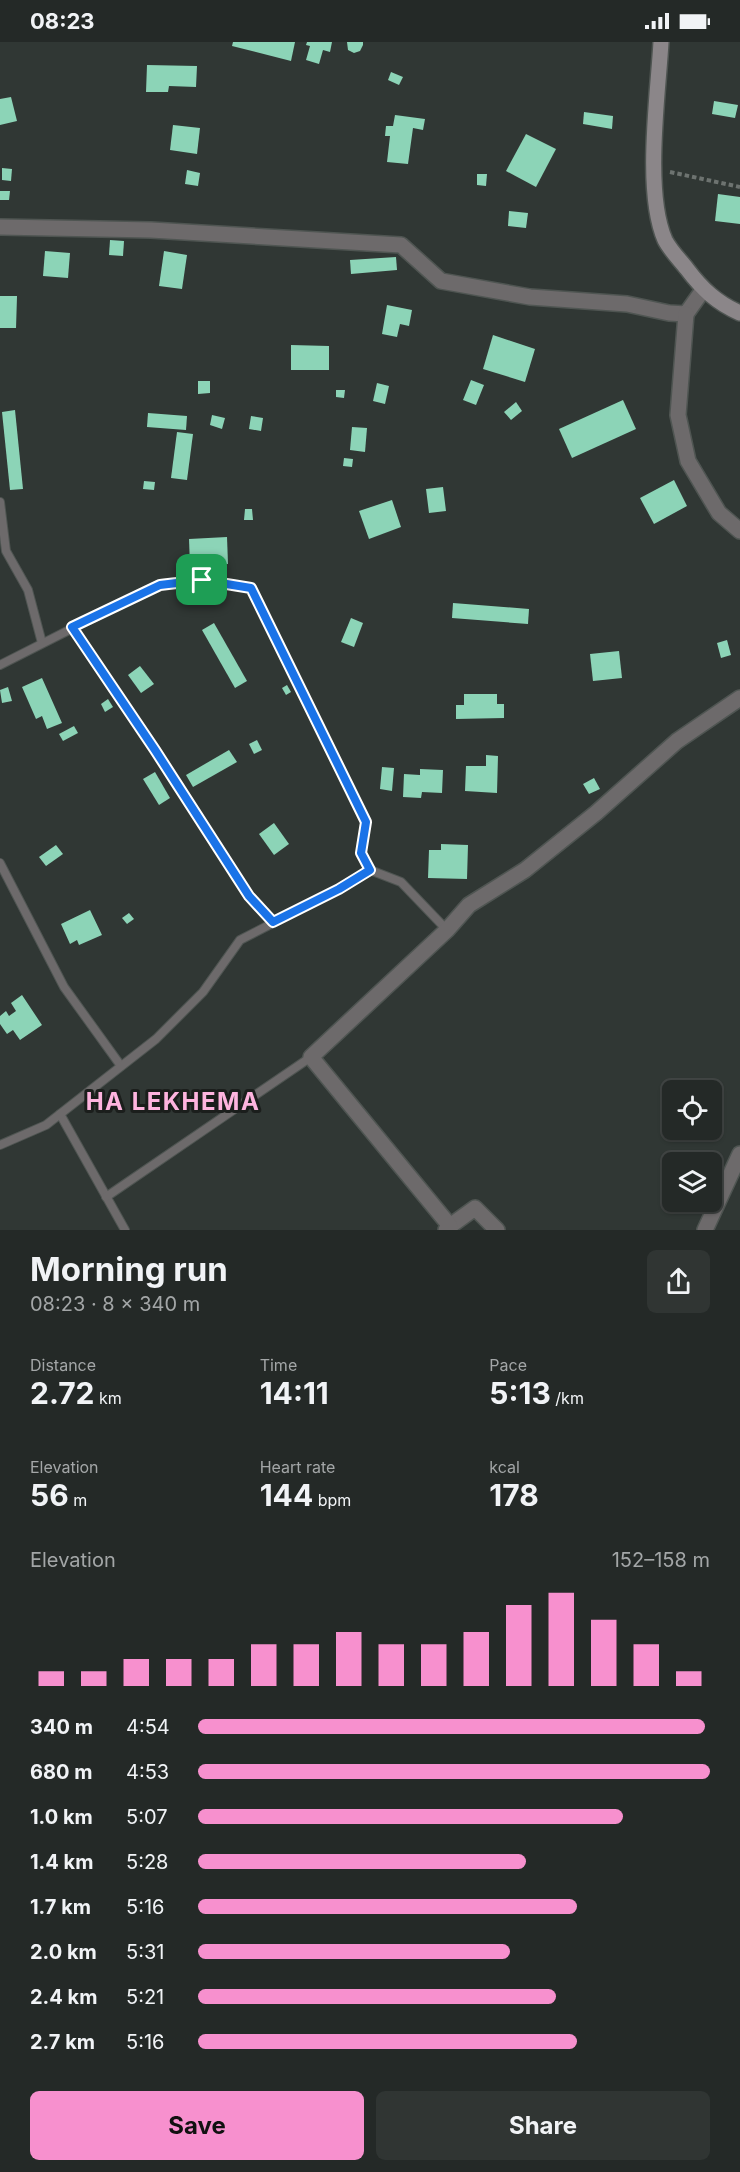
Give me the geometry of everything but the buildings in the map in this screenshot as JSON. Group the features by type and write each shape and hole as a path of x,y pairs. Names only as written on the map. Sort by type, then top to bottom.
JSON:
{"main road":[{"path":"661,42 654,168 657,215 666,241 703,290 728,308 740,313"}],"street":[{"path":"0,227 151,230 401,245 441,281 530,297 627,304 669,313 686,314"},
{"path":"703,290 686,314 678,415 688,461 719,513 740,531"},
{"path":"496,1230 475,1208 448,1228 311,1058 447,930 469,905 525,870 596,813 676,741 740,698"},
{"path":"705,1230 740,1154"}],"lane":[{"path":"0,502 6,551 28,590 42,643"},
{"path":"0,665 160,585 202,580 251,588 366,822 361,853 370,870 401,882 447,930"},
{"path":"0,863 64,987 121,1066"},
{"path":"0,1145 46,1125 156,1039 203,992 240,940 339,889 370,870"},
{"path":"106,1197 311,1058"},
{"path":"60,1114 125,1230"}],"path":[{"path":"654,168 740,187"},
{"path":"72,627 249,896 273,922"}],"district":[{"name":"HA LEKHEMA","path":"173,1102"}],"route":[{"path":"202,580 251,588 366,822 361,853 370,870 339,889 273,922 249,896 72,627 160,585 202,580"}]}
